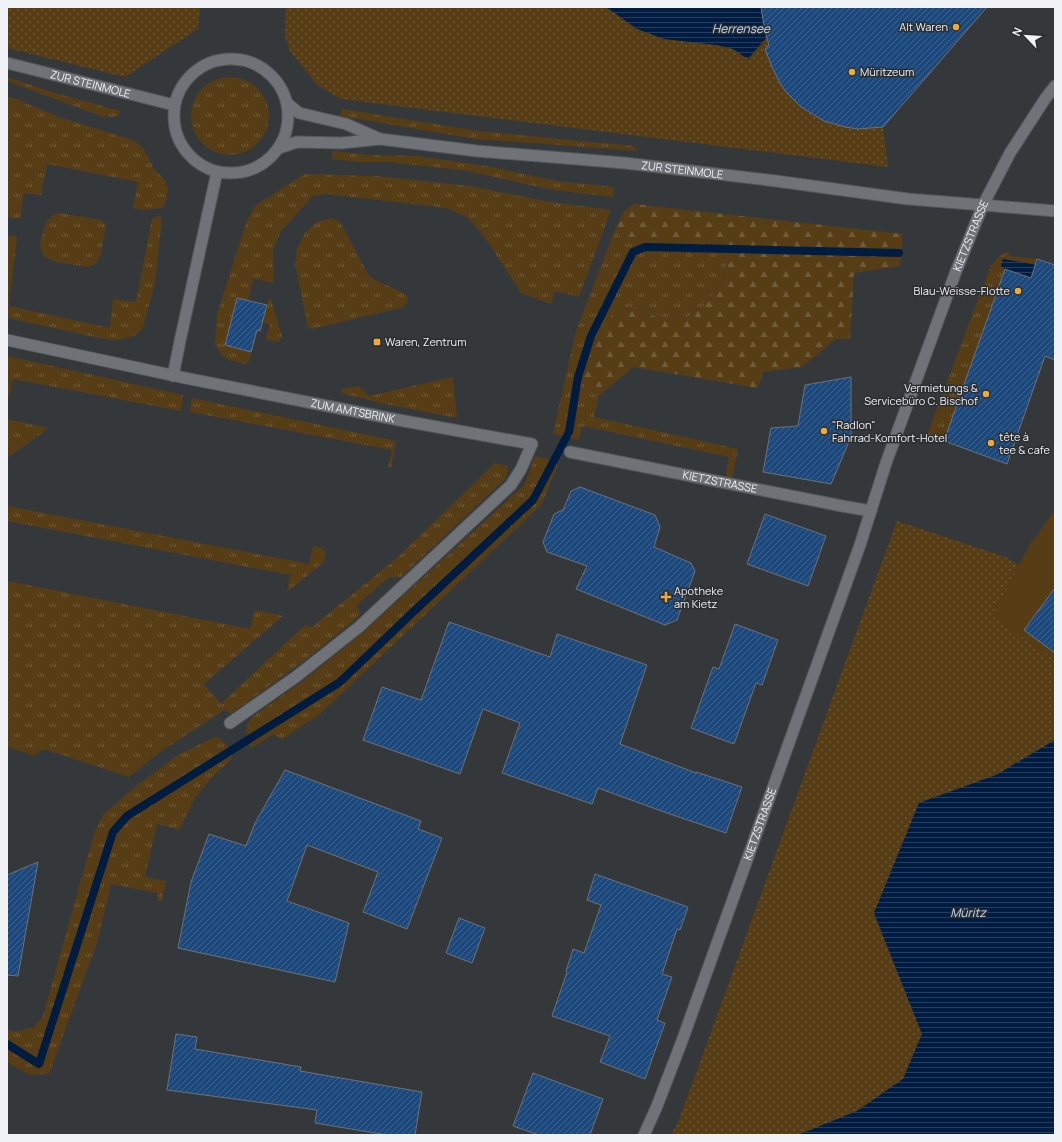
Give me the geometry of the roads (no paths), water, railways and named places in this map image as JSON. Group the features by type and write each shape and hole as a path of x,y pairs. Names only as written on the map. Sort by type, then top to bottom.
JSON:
{"street":[{"path":"223,59 243,60 261,67 273,77 282,89 287,103 288,118 285,134 279,148 267,161 251,170 234,174 217,172 203,167 192,159 182,147 176,134 173,120 174,105 186,80 197,70 209,63 223,59"},
{"name":"ZUR STEINMOLE","path":"7,63 174,105"},
{"name":"KIETZSTRASSE","path":"644,1135 682,1041 860,545 886,463 955,274 983,205 1010,153 1055,86"},
{"name":"ZUR STEINMOLE","path":"287,103 299,113 346,124 380,139"},
{"name":"ZUR STEINMOLE","path":"279,148 297,142 342,143 380,139 477,151 625,163 698,171 908,199 1055,211"},
{"path":"173,376 217,172"},
{"name":"ZUM AMTSBRINK","path":"7,340 173,376 532,444 522,469 511,485 359,627 297,676 230,723"},
{"name":"KIETZSTRASSE","path":"570,452 871,511"}],"water":[{"name":"Herrensee","path":"606,7 761,7 767,37 748,59 733,49 716,45 664,39 637,29"},
{"path":"1003,259 1055,268 1055,287 1005,269 1001,266"},
{"name":"Müritz","path":"1055,740 1055,1135 798,1135 857,1111 903,1079 922,1034 874,913 919,803 996,775"}],"waterway":[{"path":"7,1044 39,1064 113,832 127,816 340,682 533,500 569,432 578,377 591,336 633,252 645,247 899,253"}],"place":[{"name":"Alt Waren","path":"956,27"},
{"name":"Müritzeum","path":"852,72"},
{"name":"Blau-Weisse-Flotte","path":"1018,291"},
{"name":"Waren, Zentrum","path":"377,342"},
{"name":"Vermietungs & Servicebüro C. Bischof","path":"986,394"},
{"name":"\"Radlon\" Fahrrad-Komfort-Hotel","path":"824,431"},
{"name":"tête à tee & cafe","path":"991,443"},
{"name":"Apotheke am Kietz","path":"666,597"}]}
